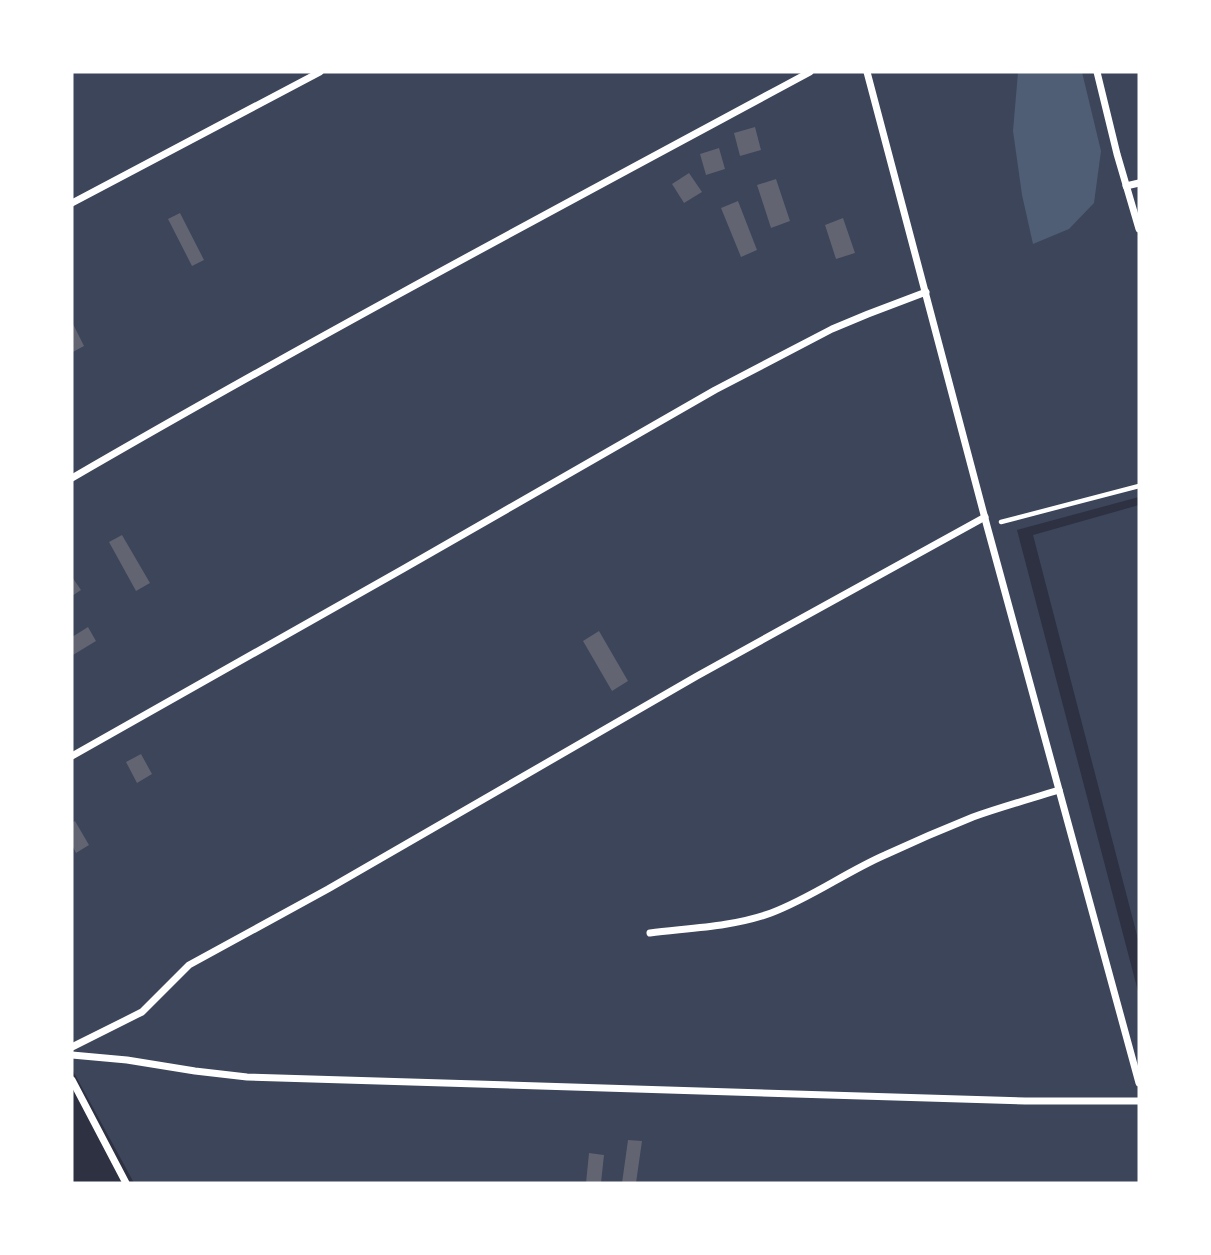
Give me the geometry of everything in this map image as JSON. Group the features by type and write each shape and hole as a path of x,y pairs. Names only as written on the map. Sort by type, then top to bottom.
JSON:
{"street":[{"path":"72,203 320,72"},
{"path":"72,478 184,413 810,72"},
{"path":"867,72 1139,1083"},
{"path":"1097,72 1116,154 1139,229"},
{"path":"1126,186 1139,183"},
{"path":"72,756 715,390 832,330 926,292"},
{"path":"72,1048 142,1012 188,965 328,889 697,676 985,517"},
{"path":"650,933 720,925 771,913 886,854 973,817 1059,790"},
{"path":"72,1055 247,1077 1011,1100 1139,1101"},
{"path":"72,1080 126,1183"}],"path":[{"path":"987,526 1139,486"}],"shaded area":[{"path":"72,72 1139,72 1139,497 1017,530 1139,995 1139,1183 134,1183 72,1069"},
{"path":"1018,72 1082,72 1101,151 1094,203 1069,229 1033,244 1022,195 1013,131"},
{"path":"1139,505 1139,943 1033,535"}],"building":[{"path":"755,127 761,150 740,156 734,133"},
{"path":"719,148 725,169 706,175 700,154"},
{"path":"689,173 702,192 684,203 672,184"},
{"path":"776,179 790,221 771,228 757,185"},
{"path":"738,201 757,250 741,257 721,208"},
{"path":"180,213 204,260 192,266 168,219"},
{"path":"843,218 855,253 836,259 825,225"},
{"path":"72,322 84,346 73,352 72,349"},
{"path":"122,535 150,583 136,591 109,542"},
{"path":"72,577 81,590 72,596"},
{"path":"88,627 96,641 73,655 72,637"},
{"path":"599,631 628,681 612,691 583,641"},
{"path":"141,754 152,774 137,783 126,762"},
{"path":"75,821 89,845 76,853 72,845 72,823"},
{"path":"628,1140 642,1141 636,1183 622,1183"},
{"path":"589,1153 604,1155 601,1183 586,1183"}]}
